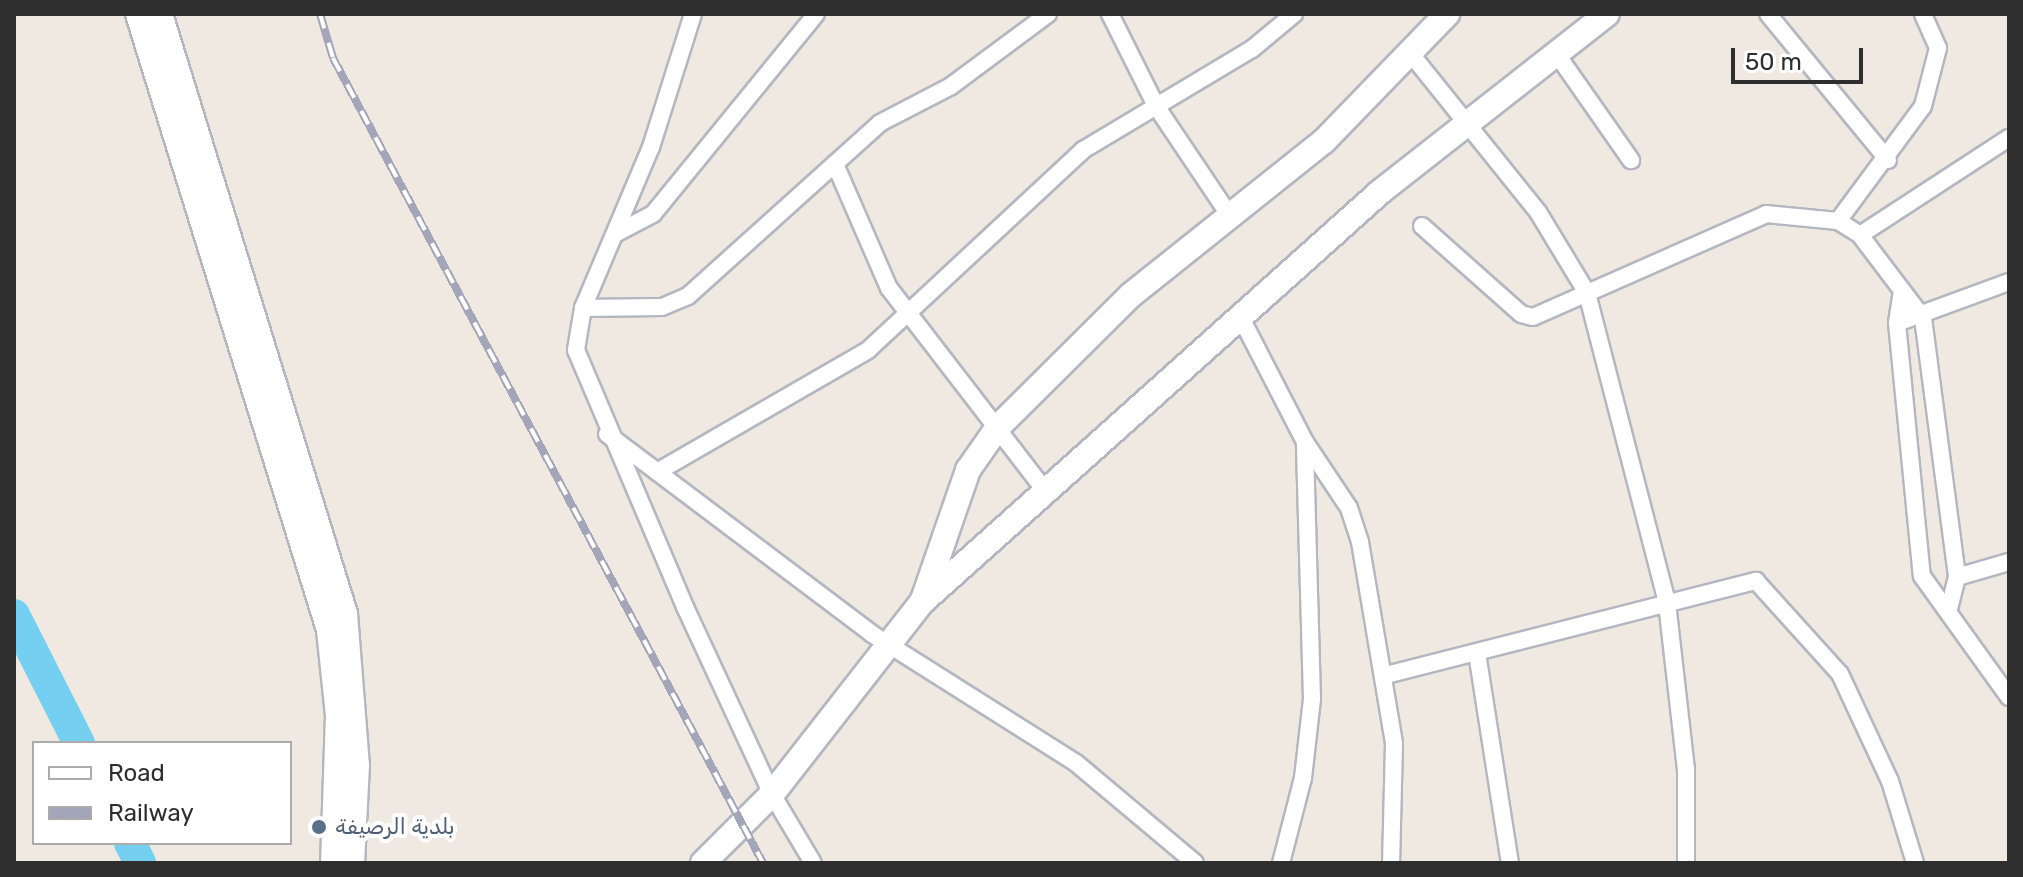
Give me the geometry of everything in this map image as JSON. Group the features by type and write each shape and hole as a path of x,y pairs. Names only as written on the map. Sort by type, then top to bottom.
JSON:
{"street":[{"path":"138,14 313,534 334,667 333,863"},
{"path":"160,14 354,678 352,863"},
{"path":"693,14 615,234 583,308 576,350 605,433 772,794 813,863"},
{"path":"615,234 653,214 816,14"},
{"path":"583,308 662,307 688,296 880,123 951,86 1048,14"},
{"path":"1110,14 1156,106 1232,219"},
{"path":"657,472 721,430 832,375 907,317 1030,194 1294,14"},
{"path":"922,602 951,513 998,427 1131,295 1232,219 1411,54 1447,14"},
{"path":"703,863 772,794 922,602 1043,488 1465,121 1607,14"},
{"path":"1768,14 1888,160"},
{"path":"1838,221 1888,160 1936,73 1938,48 1923,14"},
{"path":"1556,53 1631,160"},
{"path":"1411,54 1560,242 1587,293 1667,603 1686,769 1686,863"},
{"path":"1860,235 2009,138"},
{"path":"835,164 860,234 907,317 998,427 1043,488"},
{"path":"1422,226 1521,314 1538,316 1766,214 1838,221 1860,235 1923,318 1957,577 1948,612"},
{"path":"1897,323 1923,318 2009,282"},
{"path":"1902,291 1897,323 1922,576 2009,697"},
{"path":"1240,316 1305,442 1349,508 1386,675 1396,806 1391,863"},
{"path":"605,433 889,646 1076,763 1195,863"},
{"path":"1281,863 1303,778 1312,699 1305,442"},
{"path":"951,513 966,538 990,538"},
{"path":"1957,577 2000,571 2009,562"},
{"path":"1386,675 1750,581 1773,593 1840,674 1890,781 1915,863"},
{"path":"1477,653 1510,863"}],"waterway":[{"path":"14,615 78,741"},
{"path":"131,845 140,863"}],"railway":[{"path":"320,14 333,58 763,863"}],"place":[{"name":"بلدية الرصيفة","path":"319,827"}]}
